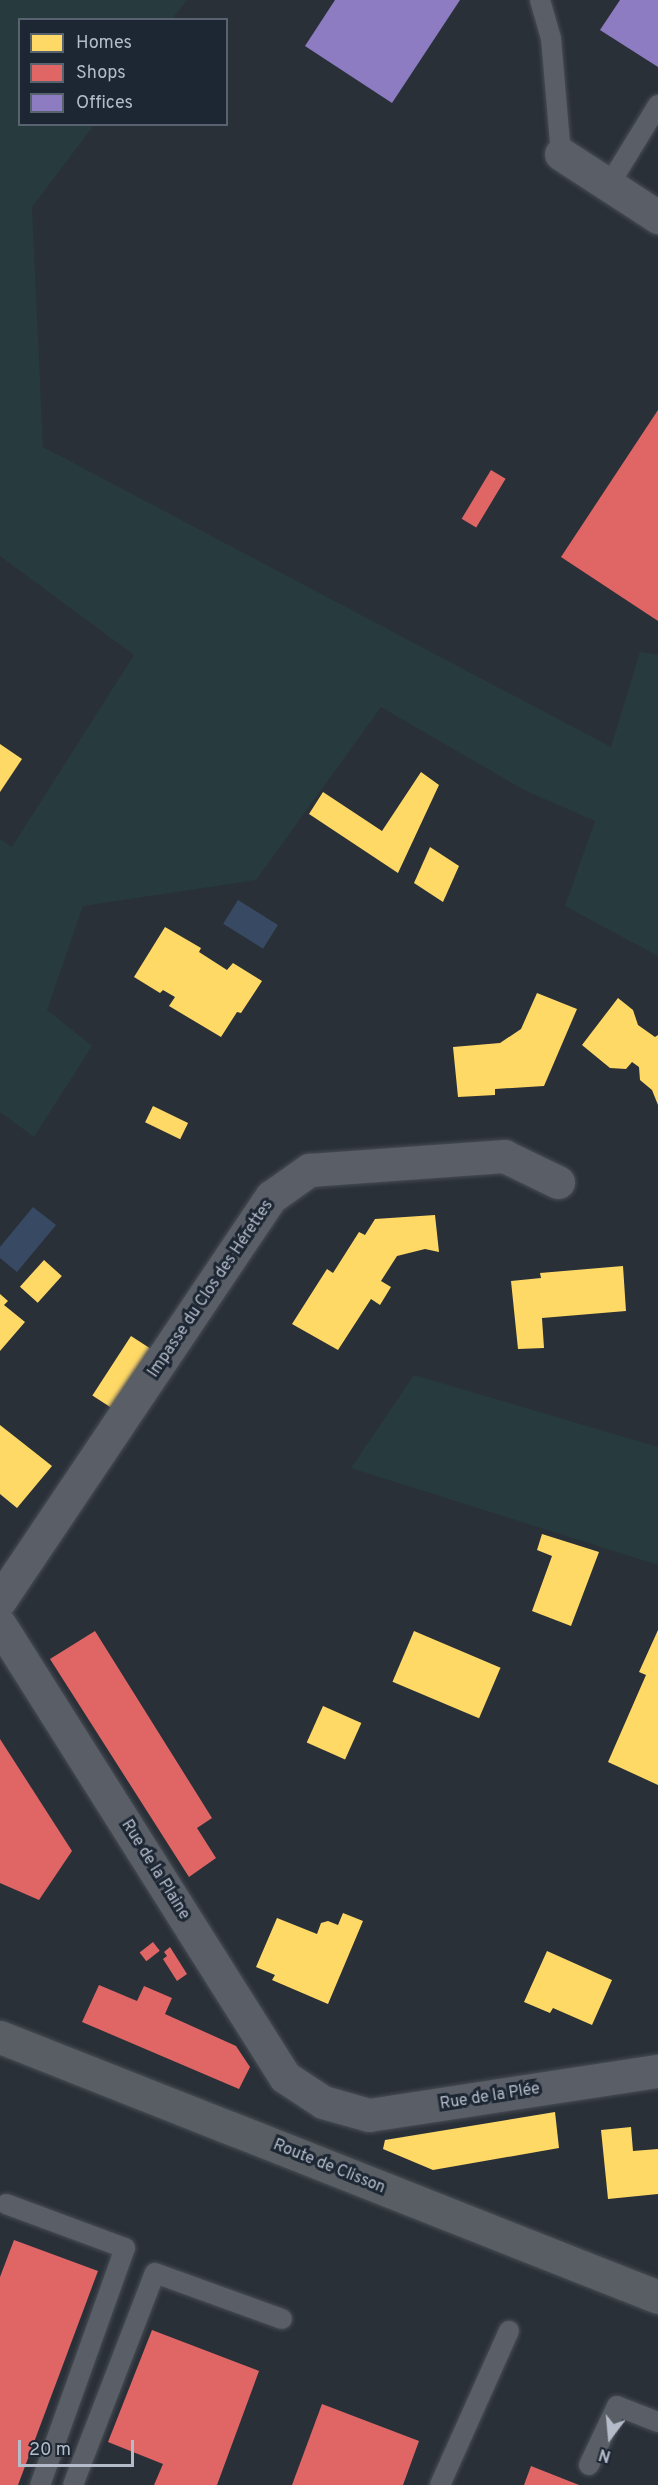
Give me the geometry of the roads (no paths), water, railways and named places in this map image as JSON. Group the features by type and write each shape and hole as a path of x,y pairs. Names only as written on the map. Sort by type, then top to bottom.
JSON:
{"main road":[{"name":"Route de Clisson","path":"0,2037 658,2297"}],"street":[{"path":"561,154 658,217"},
{"name":"Impasse du Clos des Hérettes","path":"0,1600 271,1197 309,1170 504,1156 558,1182"},
{"name":"Rue de la Plaine","path":"0,1625 285,2077 322,2102"},
{"name":"Rue de la Plée","path":"322,2102 369,2115 658,2071"}],"lane":[{"path":"540,0 551,38 561,154"},
{"path":"609,185 658,105"},
{"path":"6,2204 124,2248 40,2485"},
{"path":"73,2485 155,2273 282,2319"},
{"path":"440,2485 509,2331"},
{"path":"589,2465 617,2406 658,2422"}],"water":[{"path":"238,900 278,925 263,949 223,924"},
{"path":"33,1207 56,1225 17,1272 0,1258 0,1247"}]}
